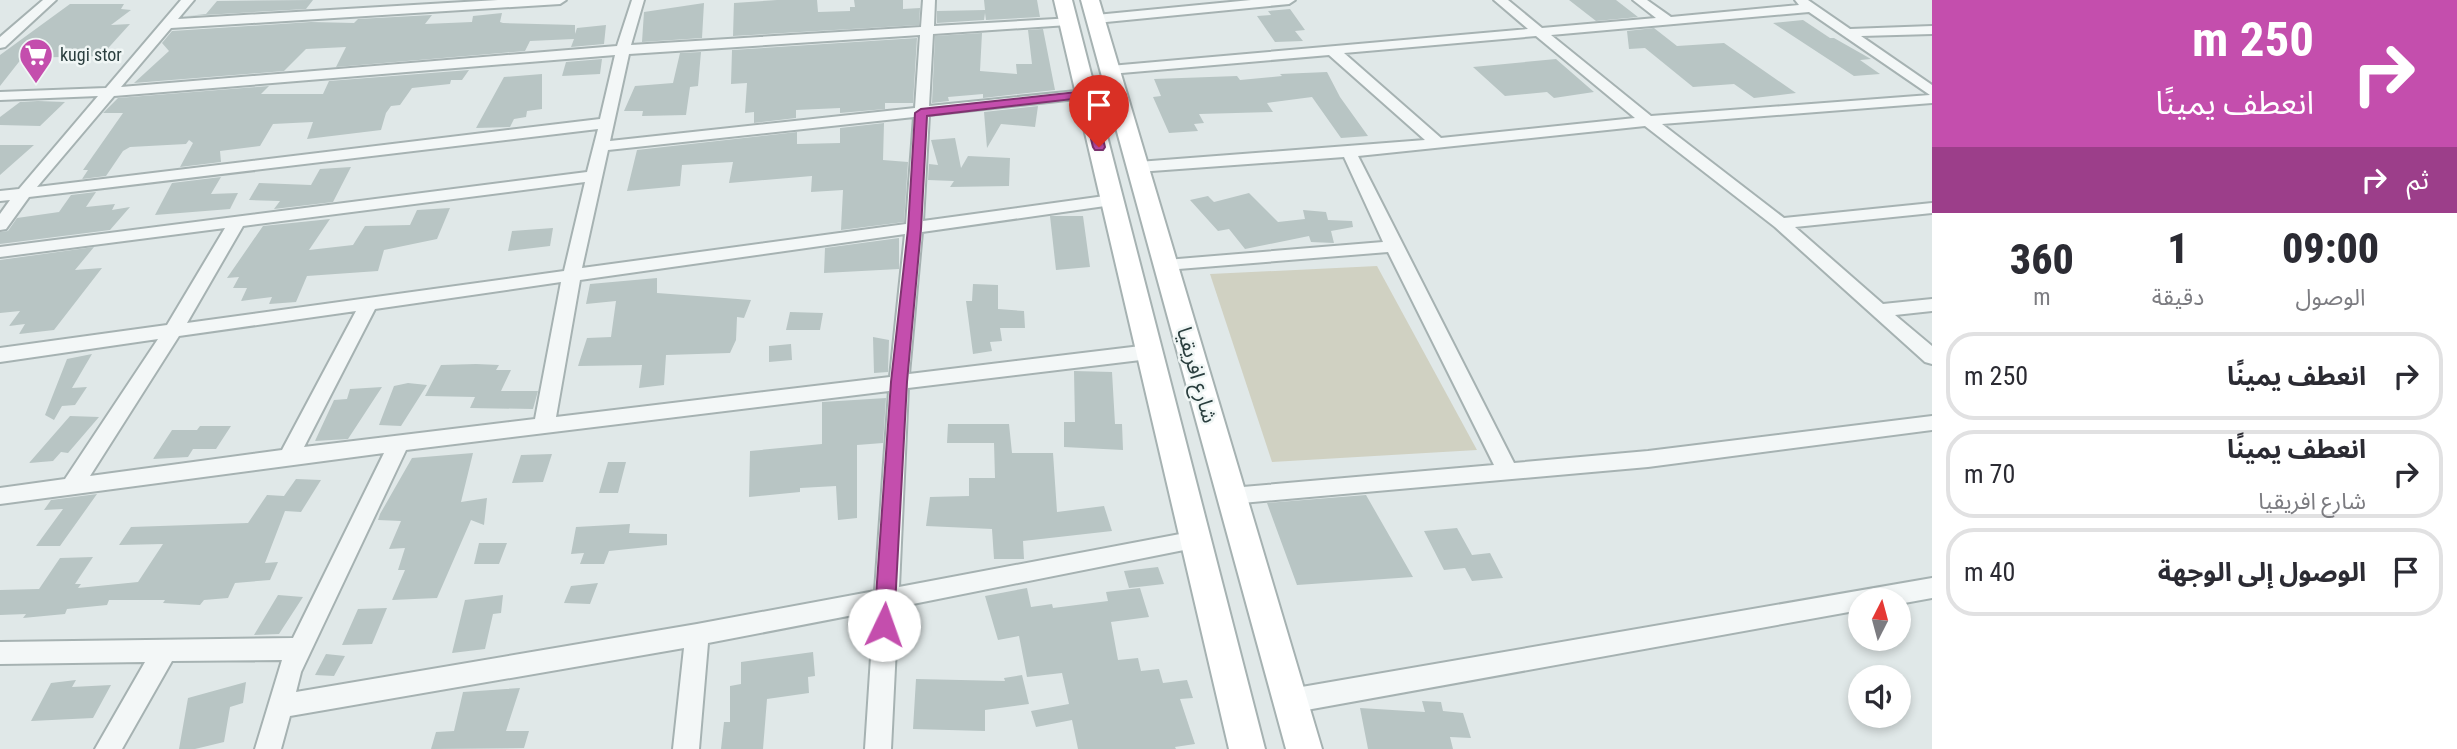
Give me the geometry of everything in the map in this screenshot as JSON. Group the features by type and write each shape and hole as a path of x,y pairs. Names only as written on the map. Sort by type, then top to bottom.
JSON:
{"street":[{"path":"0,44 51,0"},
{"path":"0,225 22,195 188,0"},
{"path":"167,24 560,0"},
{"path":"544,427 572,273 623,50 638,0"},
{"path":"878,749 899,382 914,229 929,0"},
{"path":"1093,9 1289,0"},
{"path":"1500,0 1648,121 1781,223 1932,357"},
{"path":"1639,0 1665,19"},
{"path":"1110,70 1333,51 1806,4 1932,91"},
{"name":"شارع افريقيا","path":"1093,9 1304,749"},
{"path":"0,96 110,92 623,50 928,30 1065,10"},
{"name":"شارع افريقيا","path":"1065,10 1247,749"},
{"path":"1848,33 1932,30"},
{"path":"1333,51 1439,144"},
{"path":"602,146 1086,94"},
{"path":"1138,167 1349,152 1648,121 1932,99"},
{"path":"0,196 380,148 607,123"},
{"path":"1349,152 1508,471"},
{"path":"0,252 596,176"},
{"path":"0,355 572,273 914,229 1112,200"},
{"path":"1781,223 1932,208"},
{"path":"72,486 173,331 237,222"},
{"path":"1166,265 1394,246"},
{"path":"289,457 369,303"},
{"path":"1880,310 1932,305"},
{"path":"4,500 72,486 289,457 1149,352"},
{"path":"1231,496 1648,459 1932,423"},
{"path":"268,749 282,706 289,672 398,445"},
{"path":"282,706 697,635 1196,540"},
{"path":"1911,592 1932,588"},
{"path":"1290,701 1848,602"},
{"path":"686,749 697,635"},
{"path":"0,653 299,649"},
{"path":"108,749 164,652"}],"shaded area":[{"path":"1377,266 1477,450 1272,462 1210,274"}],"building":[{"path":"313,0 306,9 187,16 206,14 217,1"},
{"path":"817,0 818,12 850,11 850,7 855,7 854,0 903,0 903,9 920,8 919,25 733,36 734,3"},
{"path":"984,0 1037,0 1040,17 986,20 985,13 984,20 937,23 937,11 985,10"},
{"path":"1569,0 1616,0 1638,17 1596,21"},
{"path":"704,3 702,38 642,42 644,12"},
{"path":"70,4 124,4 121,9 131,10 111,25 130,24 101,56 22,58 0,86 0,55"},
{"path":"1290,9 1305,30 1295,31 1303,41 1275,42 1257,16 1271,15 1268,11"},
{"path":"502,13 500,22 503,23 575,25 575,34 577,28 606,25 604,44 571,47 574,39 530,41 525,51 336,67 346,47 306,49 284,71 134,83 169,51 162,43 172,31 311,22 354,23 358,19 432,15 425,24 472,22 473,16"},
{"path":"1803,20 1830,38 1871,59 1860,60 1880,74 1854,76 1773,23"},
{"path":"1654,28 1677,46 1724,43 1796,93 1754,98 1734,84 1693,87 1645,48 1629,49 1627,31"},
{"path":"1043,29 1055,90 983,98 983,94 948,97 949,101 932,103 935,36 982,33 980,71 1017,74 1016,64 1032,64 1028,30"},
{"path":"917,38 913,103 885,103 885,109 840,113 840,108 796,110 796,118 754,123 754,112 745,113 747,83 731,84 732,50"},
{"path":"701,52 698,86 690,87 686,115 642,116 643,111 624,111 635,86 673,83 680,53"},
{"path":"602,59 600,74 562,76 566,62"},
{"path":"1556,59 1594,92 1554,98 1547,92 1505,96 1473,67"},
{"path":"469,70 462,80 451,80 450,84 412,88 400,105 391,106 381,130 307,139 313,122 273,124 260,146 220,151 221,162 180,167 193,143 189,140 186,144 130,147 123,151 106,176 82,179 88,170 83,170 123,113 103,113 118,98 269,86 261,94 323,94 329,81"},
{"path":"1327,72 1340,97 1368,136 1341,138 1312,97 1267,103 1273,112 1199,114 1204,123 1194,124 1198,131 1169,133 1153,97 1161,96 1154,79 1237,76 1240,80 1282,76 1280,74"},
{"path":"542,74 542,109 527,111 526,117 514,119 510,127 476,128 504,77"},
{"path":"20,102 65,102 40,126 0,125 0,117"},
{"path":"1038,106 1035,127 1001,124 987,148 984,112"},
{"path":"884,123 883,160 908,162 904,222 841,230 843,190 811,192 812,176 729,183 733,162 682,165 680,186 627,191 637,150 797,132 797,144 840,143 840,128"},
{"path":"955,138 961,168 968,156 1010,158 1009,186 950,187 954,181 928,180 929,164 938,165 931,140"},
{"path":"0,145 34,145 0,175"},
{"path":"351,167 333,202 274,209 280,201 249,200 259,183 311,185 320,169"},
{"path":"221,177 211,194 238,193 230,209 155,215 172,183"},
{"path":"96,192 86,207 115,204 112,210 130,207 110,230 0,244 0,232 8,231 17,218 59,212 71,195"},
{"path":"1249,193 1278,222 1305,219 1303,210 1326,212 1328,220 1352,221 1353,227 1331,231 1334,243 1311,242 1309,236 1245,249 1229,229 1218,231 1190,200 1208,196 1214,202"},
{"path":"450,208 437,239 384,250 378,271 307,276 296,302 269,304 272,297 241,301 247,288 233,288 239,277 227,278 263,226 330,219 309,250 353,245 365,226 410,225 417,210"},
{"path":"1050,216 1083,216 1090,267 1056,270"},
{"path":"553,228 550,246 508,251 512,231"},
{"path":"899,238 899,269 824,273 825,248"},
{"path":"94,247 75,270 102,268 54,330 19,334 25,324 9,326 20,311 0,313 0,260"},
{"path":"657,278 657,293 751,300 744,318 737,317 736,340 730,353 666,355 664,385 639,388 642,365 578,366 587,338 611,337 616,301 586,304 590,284"},
{"path":"973,284 998,285 998,309 1024,311 1025,328 1000,328 1002,341 990,342 992,351 973,354 966,301 972,301"},
{"path":"790,312 823,313 820,330 786,330"},
{"path":"873,337 889,340 888,372 874,373"},
{"path":"791,344 792,360 769,362 769,346"},
{"path":"92,354 72,388 87,387 75,405 62,406 54,420 45,415 67,359"},
{"path":"441,365 499,365 496,370 511,370 501,391 538,391 533,409 470,408 475,397 425,396"},
{"path":"1074,371 1112,372 1115,424 1122,424 1123,450 1064,447 1064,422 1075,422"},
{"path":"408,383 427,385 401,426 379,425 394,386"},
{"path":"382,387 348,439 315,441 334,400 347,399 350,389"},
{"path":"886,398 883,443 857,445 857,518 838,520 836,486 800,488 800,492 749,497 750,451 822,444 822,402"},
{"path":"70,416 99,417 68,453 61,452 53,461 29,463"},
{"path":"948,424 1009,424 1012,453 1053,453 1057,512 1104,506 1112,531 1023,541 1024,559 994,559 992,529 926,526 930,497 969,496 969,478 995,478 994,443 947,443"},
{"path":"200,426 231,426 216,449 193,449 188,457 153,459 172,430 197,430"},
{"path":"473,453 461,502 487,498 484,525 471,520 437,598 392,600 405,570 398,570 405,548 389,549 401,521 378,520 380,514 412,458"},
{"path":"552,454 543,482 512,483 521,455"},
{"path":"608,462 626,462 618,493 599,493"},
{"path":"296,479 321,480 301,512 285,511 265,563 278,562 270,580 235,583 228,598 204,600 200,605 163,603 165,600 109,600 107,605 67,609 65,614 23,618 26,614 0,615 0,590 39,589 60,558 93,557 75,584 81,584 78,588 138,582 163,544 119,545 131,527 248,523 267,495 284,496"},
{"path":"97,494 60,546 36,546 63,509 44,510 51,500"},
{"path":"1366,495 1413,577 1297,585 1267,503"},
{"path":"630,524 629,533 667,534 667,545 609,551 604,564 580,564 584,553 571,554 576,527"},
{"path":"1457,528 1472,555 1490,553 1503,578 1472,581 1465,568 1444,570 1424,531"},
{"path":"479,543 507,543 499,564 474,564"},
{"path":"1158,567 1164,584 1129,588 1124,571"},
{"path":"598,583 590,604 564,603 571,586"},
{"path":"1027,588 1031,607 1052,604 1053,608 1108,601 1106,592 1140,588 1149,617 1111,622 1118,660 1138,658 1141,671 1159,669 1163,683 1187,680 1193,698 1180,699 1195,744 1175,747 1176,749 1078,749 1072,720 1036,727 1031,711 1069,704 1062,673 1027,677 1019,636 998,640 985,596"},
{"path":"278,595 303,597 279,634 254,635"},
{"path":"503,595 501,613 493,614 485,649 452,653 465,600"},
{"path":"387,608 372,644 342,645 358,609"},
{"path":"813,652 815,676 808,677 809,693 767,699 763,749 721,749 724,722 730,722 730,686 741,684 741,662"},
{"path":"326,654 345,656 334,676 315,675"},
{"path":"1022,675 1029,704 985,710 985,731 913,729 916,679 1005,681 1004,678"},
{"path":"76,680 72,687 111,685 93,718 31,721 51,683"},
{"path":"246,682 243,703 230,707 224,742 195,749 179,749 188,698"},
{"path":"520,688 506,731 529,731 524,748 431,749 436,732 454,731 463,692"},
{"path":"1422,701 1441,702 1443,711 1463,713 1471,738 1450,737 1453,749 1368,749 1360,708 1425,712"}],"place":[{"name":"kugi stor","path":"36,85"}],"route":[{"path":"884,625 899,382 914,229 921,113 1086,94 1099,147"}]}
